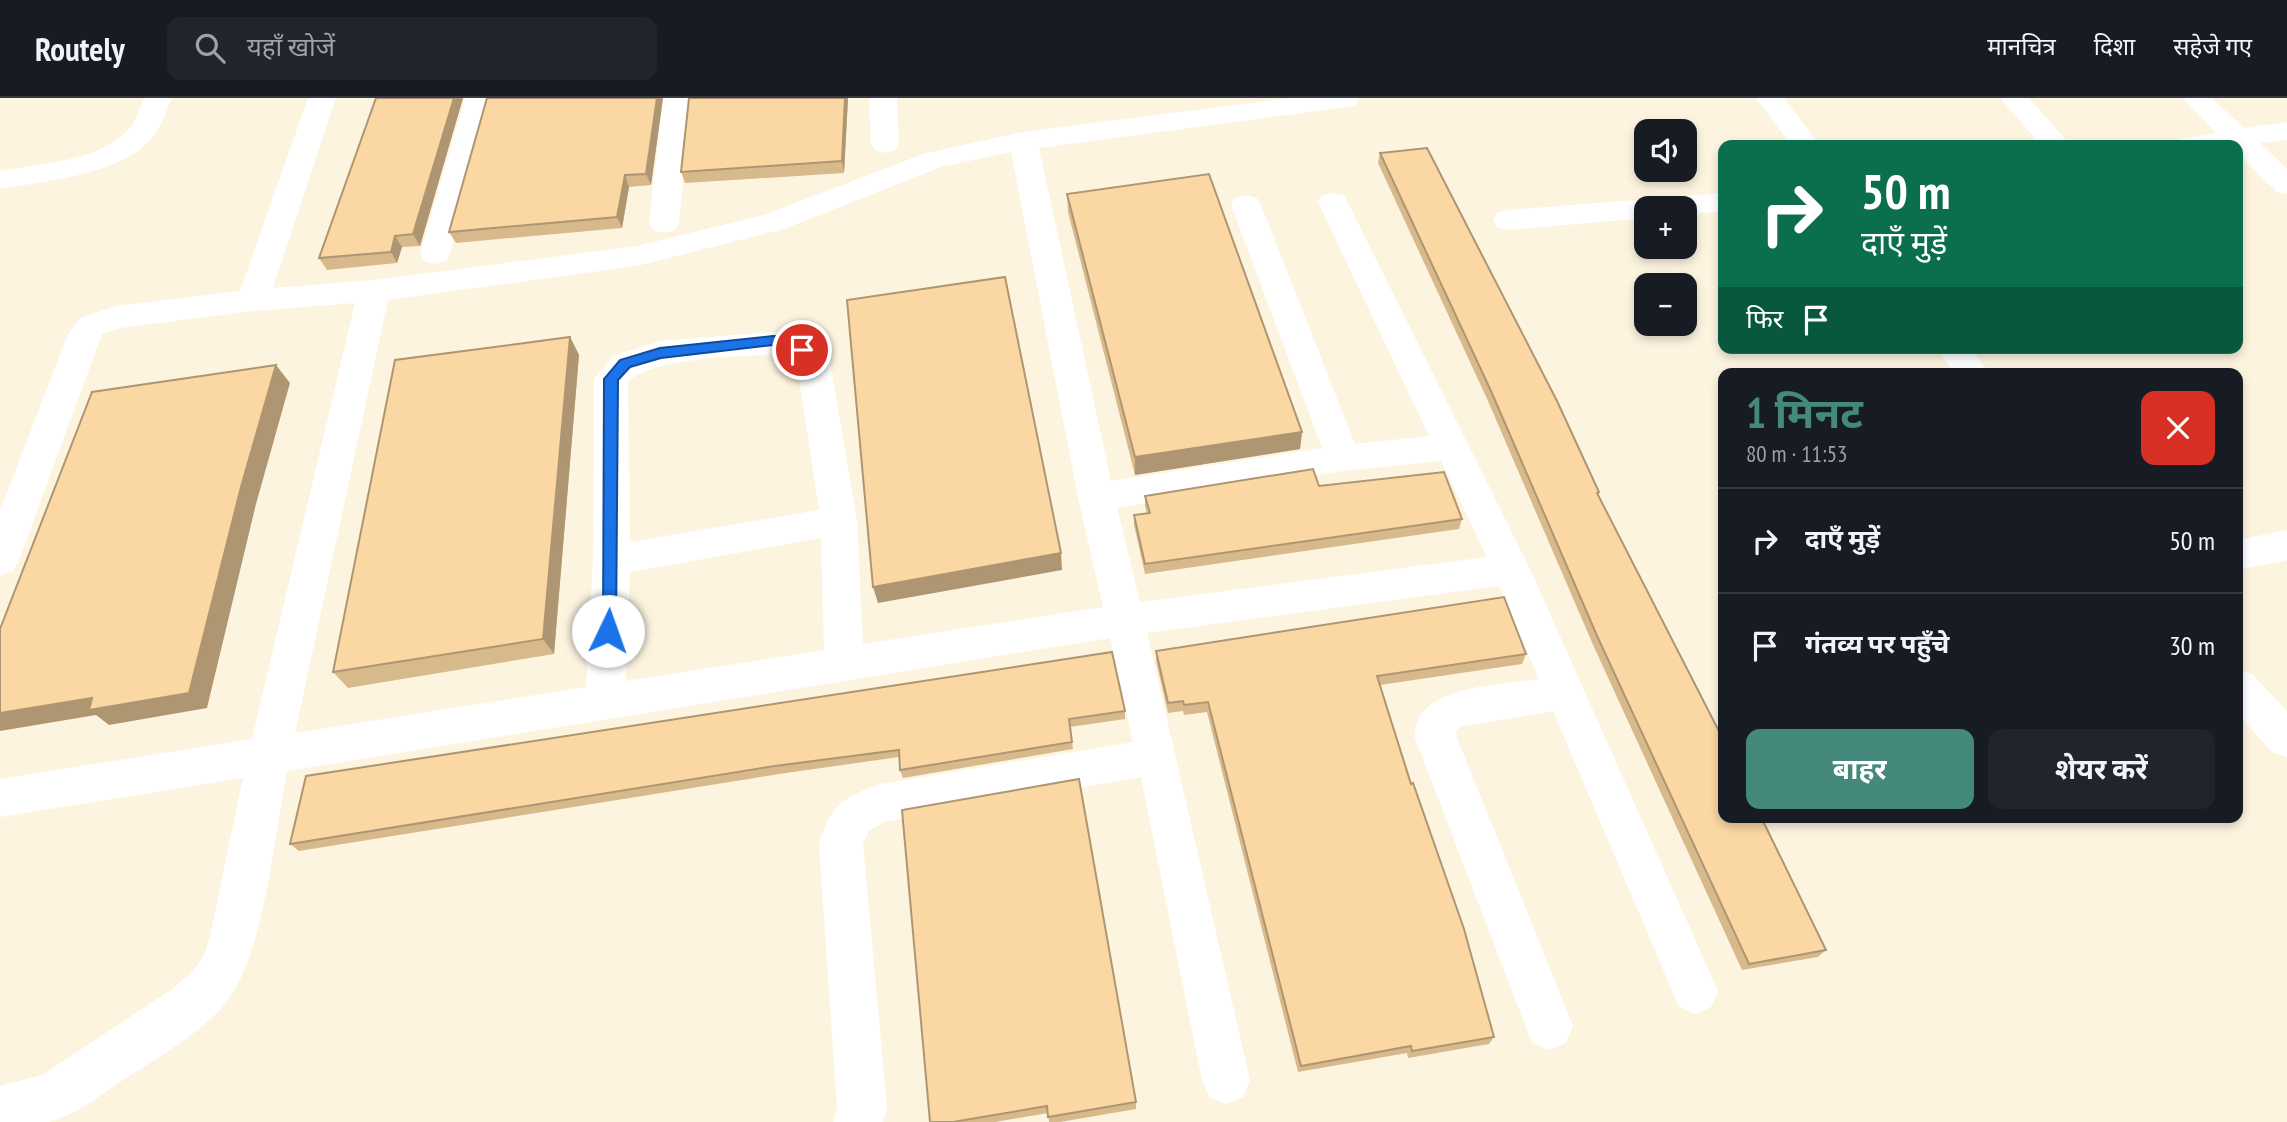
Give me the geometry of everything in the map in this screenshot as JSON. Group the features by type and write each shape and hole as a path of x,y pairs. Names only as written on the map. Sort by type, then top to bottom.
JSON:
{"street":[{"path":"0,180 81,163 125,146 142,132 158,98"},
{"path":"253,300 322,98"},
{"path":"435,254 479,98"},
{"path":"664,223 677,98"},
{"path":"883,98 886,144"},
{"path":"1770,98 1801,140"},
{"path":"2014,98 2052,140"},
{"path":"2196,98 2238,138"},
{"path":"0,560 7,523 83,336 91,326 116,317 253,300 374,291 637,256 712,240 773,222 933,160 1023,141 1346,99"},
{"path":"2224,140 2287,131"},
{"path":"1023,141 1096,497 1157,756 1226,1080"},
{"path":"2243,143 2287,185"},
{"path":"1333,202 1511,569 1695,991"},
{"path":"1697,204 1718,202"},
{"path":"1246,205 1343,458"},
{"path":"1508,220 1634,209"},
{"path":"0,1111 49,1109 188,1007 210,986 225,964 269,755 374,291"},
{"path":"605,702 611,560 611,379 625,364 660,353 794,341 813,362 839,521 844,663"},
{"path":"1958,354 1968,368"},
{"path":"1096,497 1343,458 1452,447"},
{"path":"611,560 839,521"},
{"path":"2243,554 2287,545"},
{"path":"0,798 1123,620 1511,569"},
{"path":"2243,691 2287,739"},
{"path":"1549,1026 1436,738 1435,725 1445,715 1458,710 1566,692"},
{"path":"858,1122 862,1109 841,844 845,825 860,811 880,803 1157,756"}],"building":[{"path":"376,98 454,98 413,234 395,236 391,252 319,258"},
{"path":"487,98 657,98 646,174 625,175 617,217 449,232"},
{"path":"689,98 845,98 842,161 681,172"},
{"path":"1427,148 1557,401 1599,492 1597,493 1718,729 1718,823 1764,823 1826,950 1749,964 1598,638 1491,391 1380,153"},
{"path":"1209,174 1302,432 1135,457 1067,194"},
{"path":"1005,277 1061,553 873,587 847,300"},
{"path":"570,337 543,639 333,672 395,360"},
{"path":"276,365 241,487 189,693 89,710 92,698 0,713 0,629 92,392"},
{"path":"1313,469 1319,486 1444,472 1462,519 1145,564 1134,515 1150,513 1145,496"},
{"path":"1504,597 1526,654 1377,676 1411,784 1413,783 1464,929 1494,1037 1412,1051 1411,1046 1301,1066 1208,702 1184,705 1183,701 1168,703 1156,651"},
{"path":"1112,652 1125,711 1069,719 1072,742 900,770 899,750 775,766 290,844 306,776"},
{"path":"1079,779 1136,1102 1048,1117 1047,1106 953,1122 930,1122 902,810"}],"route":[{"path":"608,631 611,560 611,379 625,364 660,353 773,341 794,341 802,350"}]}
